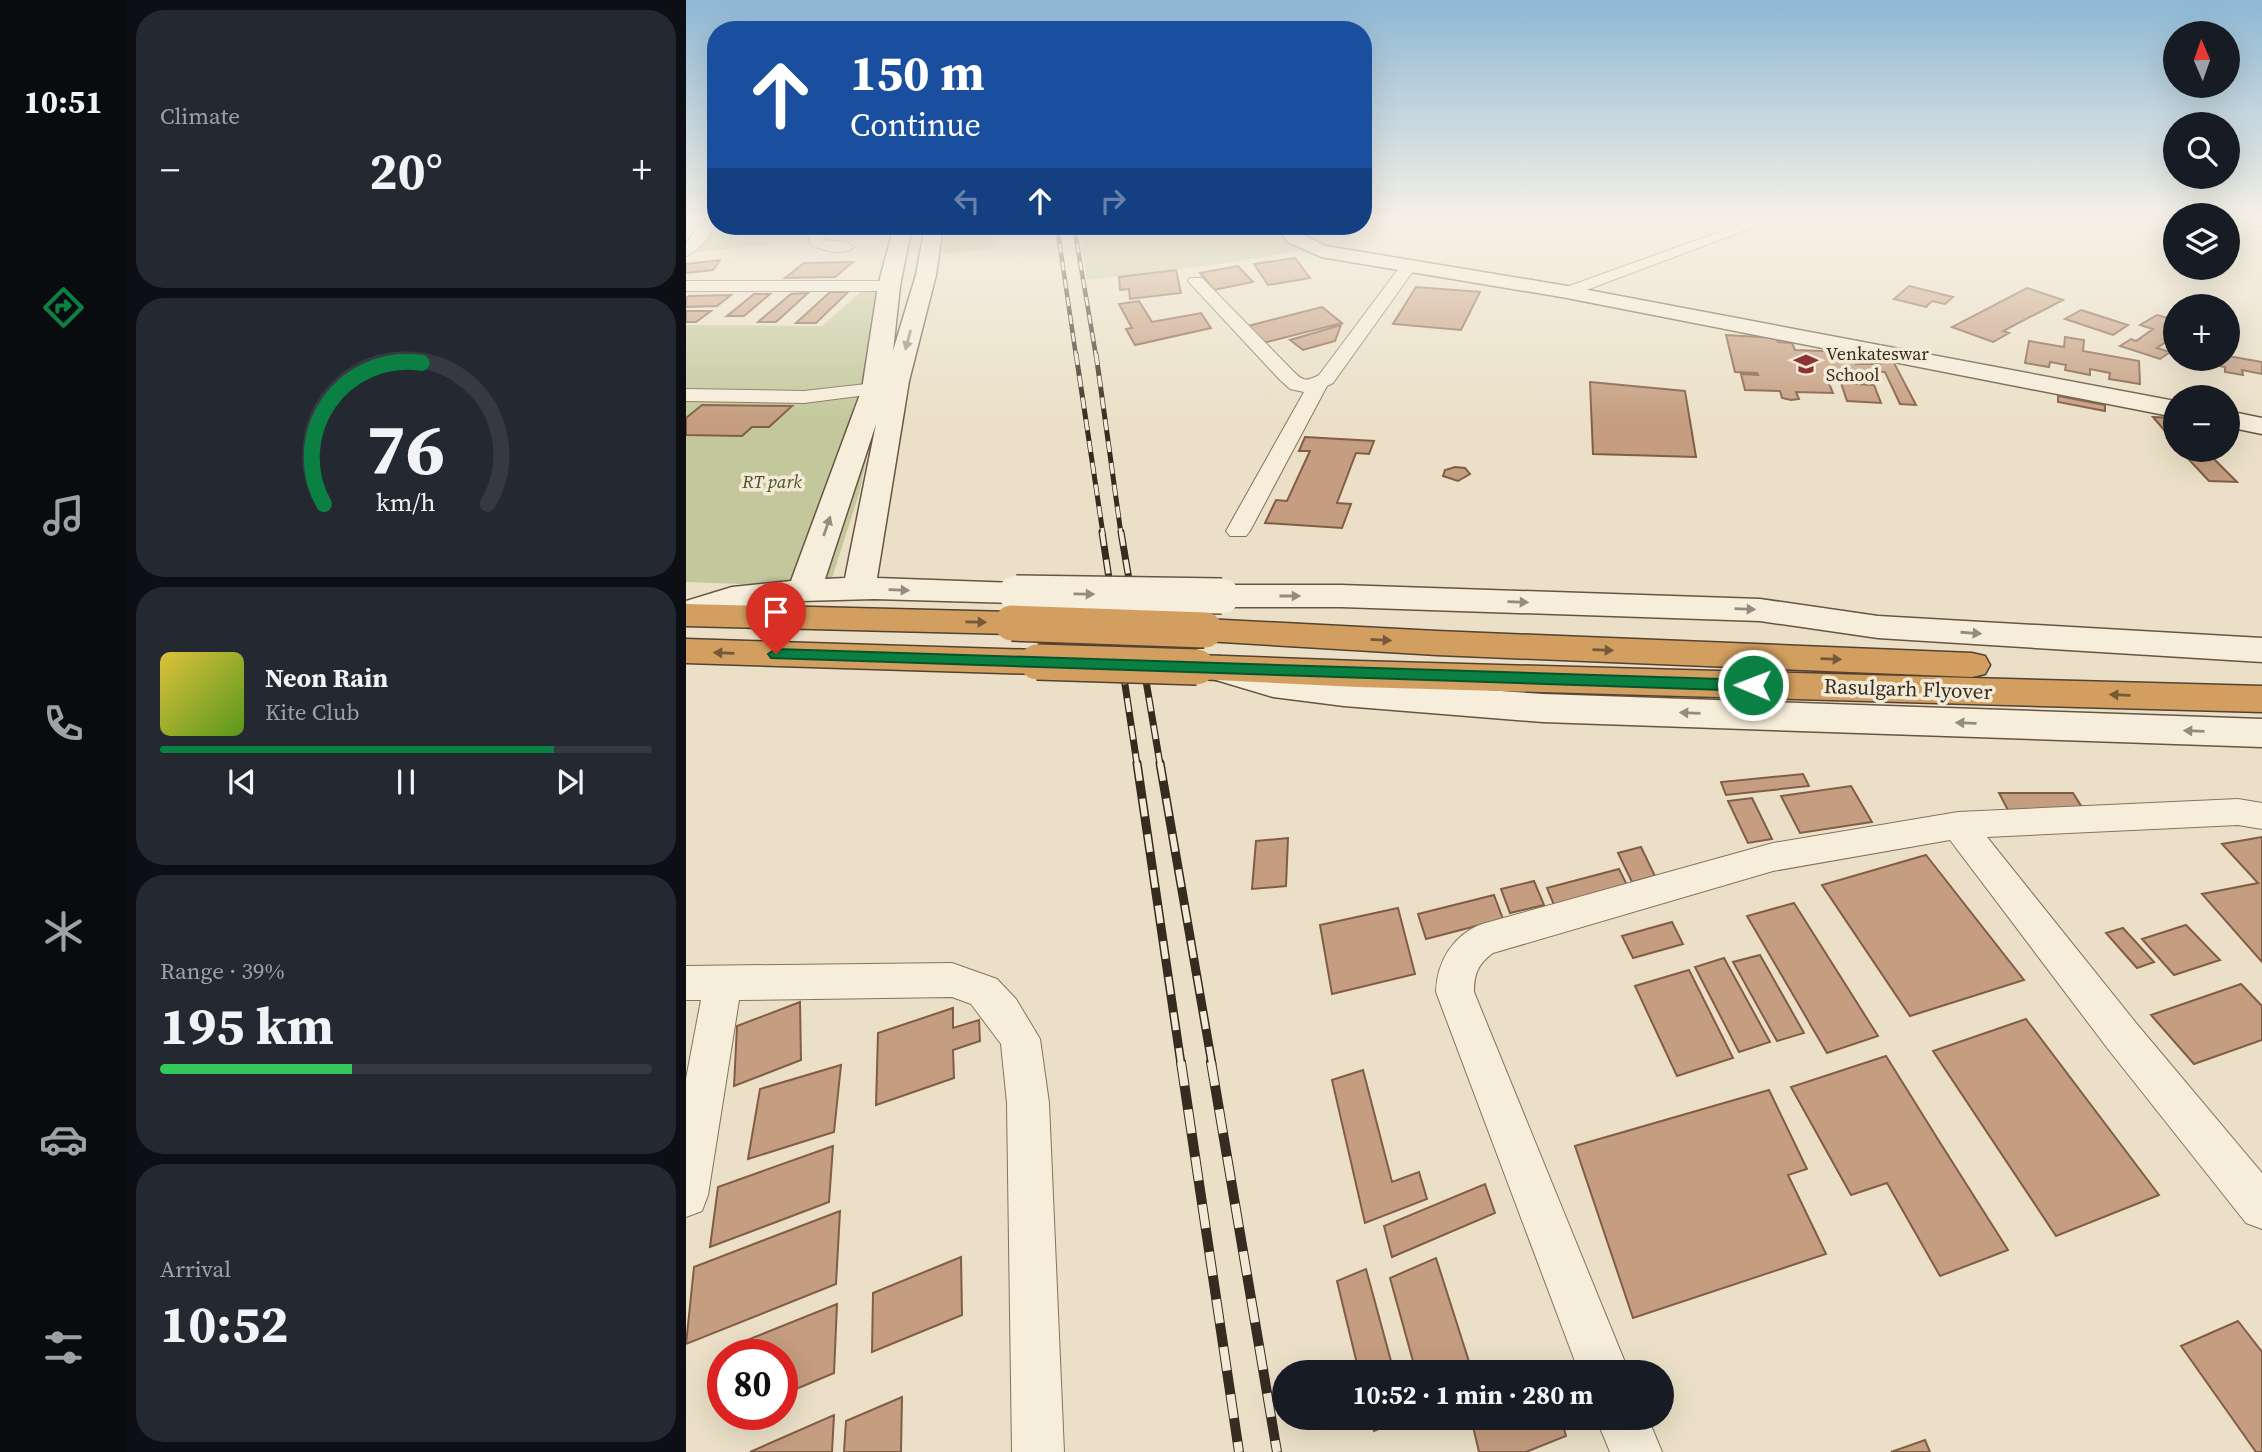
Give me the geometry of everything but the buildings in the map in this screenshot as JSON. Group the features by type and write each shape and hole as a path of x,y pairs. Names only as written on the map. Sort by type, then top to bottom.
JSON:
{"highway":[{"name":"Rasulgarh Flyover","path":"686,614 1014,608 1205,630 1325,638 2262,677"},
{"name":"Rasulgarh Flyover","path":"686,651 1358,674 2262,699"}],"street":[{"path":"804,591 875,389 890,286"},
{"path":"859,589 917,286"},
{"path":"1201,286 1297,384 1311,387 1318,385"},
{"path":"1238,531 1318,385 1394,286"},
{"path":"1527,286 2163,406"},
{"path":"1567,292 1584,286"},
{"path":"686,395 809,396 851,394 875,389"},
{"path":"2240,421 2262,426"},
{"path":"686,614 730,598 859,589 1014,608 1222,596 1355,597 1760,610 1878,627 2262,650"},
{"path":"1208,668 1273,684 1344,693 1543,708 2262,733"},
{"path":"1599,1360 1465,1023 1455,992 1454,974 1466,951 1482,940 1773,857 1958,825 2238,812 2262,816"},
{"path":"1958,825 2122,1036 2262,1207"},
{"path":"686,1195 704,983 896,978 952,980 984,991 1020,1039 1028,1103 1038,1452"},
{"path":"1627,1430 1636,1452"}],"green space":[{"name":"RT park","path":"863,290 879,290 881,391 859,494 829,587 686,582 686,325 822,326"}],"railway":[{"path":"1066,286 1076,356"},
{"path":"1084,286 1096,356"},
{"path":"1076,354 1103,534"},
{"path":"1096,354 1121,534"},
{"path":"1102,532 1137,764"},
{"path":"1121,532 1160,764"},
{"path":"1137,763 1181,1064"},
{"path":"1160,763 1212,1064"},
{"path":"1181,1062 1239,1452"},
{"path":"1211,1062 1277,1452"}],"place":[{"name":"Venkateswar School","path":"1806,364"}],"route":[{"path":"776,654 1753,685"}]}
